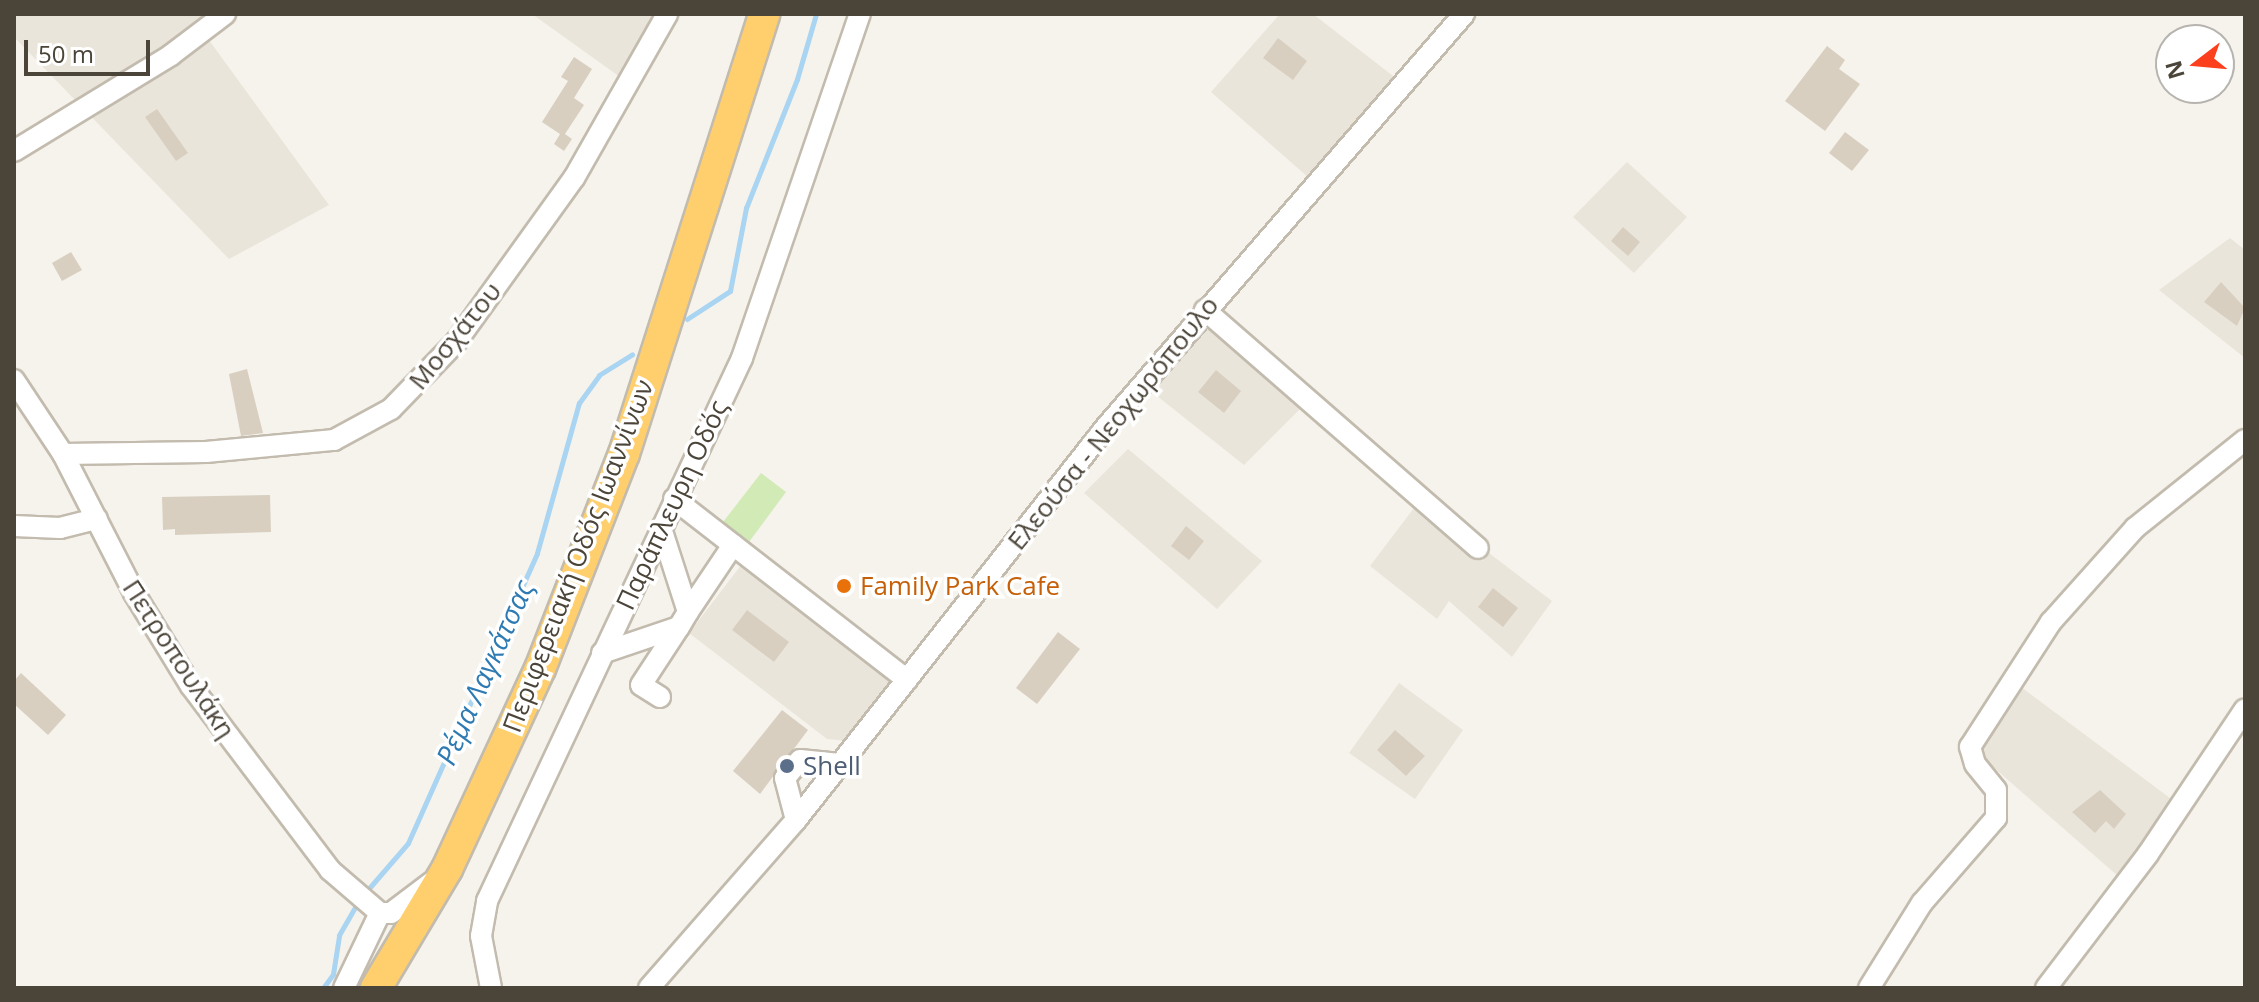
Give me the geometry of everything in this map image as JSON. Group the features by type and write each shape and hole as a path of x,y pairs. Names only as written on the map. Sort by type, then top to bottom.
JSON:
{"highway":[{"name":"Περιφερειακή Οδός Ιωαννίνων","path":"376,988 447,869 540,669 624,454 764,14"}],"street":[{"path":"14,151 171,55 225,14"},
{"name":"Μοσχάτου","path":"63,454 206,452 334,440 374,421 414,390 475,317 581,167 667,14"},
{"name":"Παράπλευρη Οδός","path":"491,988 481,936 487,901 757,321 860,14"},
{"name":"Ελεούσα - Νεοχωρόπουλο","path":"649,988 796,820 1205,310 1464,14"},
{"path":"1205,310 1478,548"},
{"name":"Πετροπουλάκη","path":"14,380 63,454 145,613 191,686 349,889 375,909"},
{"path":"1869,988 1922,903 1996,818 1996,790 1975,764 1970,747 2051,622 2135,528 2245,440"},
{"path":"674,499 907,680"},
{"path":"14,526 60,528 97,519"},
{"path":"661,528 684,620"},
{"path":"660,697 641,685 733,545"},
{"path":"602,653 684,620"},
{"path":"2046,988 2148,854 2245,709"},
{"path":"796,820 785,778 800,760 840,764"},
{"path":"344,988 375,909 402,905 447,869"}],"shaded area":[{"path":"14,14 212,14 198,25 329,205 229,259 14,37"},
{"path":"532,14 663,14 627,82"},
{"path":"1280,14 1313,14 1397,79 1309,178 1211,92"},
{"path":"1627,162 1687,217 1634,273 1573,217"},
{"path":"2230,238 2245,250 2245,358 2159,290"},
{"path":"1211,322 1304,405 1244,465 1152,392"},
{"path":"1128,449 1262,561 1217,609 1084,493"},
{"path":"1417,504 1483,561 1489,553 1552,601 1512,657 1449,601 1437,619 1370,566"},
{"path":"742,564 896,681 848,741 827,739 689,633"},
{"path":"1399,683 1463,730 1415,799 1349,753"},
{"path":"2021,687 2174,801 2119,877 1975,751"}],"green space":[{"path":"761,473 786,492 746,546 720,526"}],"building":[{"path":"1278,38 1307,61 1293,80 1263,58"},
{"path":"1827,46 1845,60 1839,69 1860,84 1825,131 1785,101"},
{"path":"574,57 592,69 574,98 584,105 565,134 572,139 564,151 554,144 560,134 542,122 568,81 561,77"},
{"path":"157,109 188,153 176,161 145,117"},
{"path":"1845,132 1869,150 1852,171 1829,153"},
{"path":"1623,227 1640,242 1628,256 1611,241"},
{"path":"71,252 82,270 62,281 52,263"},
{"path":"2221,282 2245,308 2237,326 2204,302"},
{"path":"247,369 263,433 241,436 229,374"},
{"path":"1216,370 1241,391 1224,413 1198,392"},
{"path":"270,495 271,532 175,535 175,529 163,530 162,497"},
{"path":"1186,526 1204,541 1189,560 1171,546"},
{"path":"1493,588 1518,608 1503,627 1478,607"},
{"path":"747,610 789,642 774,662 732,630"},
{"path":"1058,632 1080,649 1037,704 1016,688"},
{"path":"21,673 66,715 48,735 14,704 14,681"},
{"path":"782,710 808,730 760,794 733,771"},
{"path":"1395,730 1425,756 1406,776 1377,750"},
{"path":"2100,790 2126,814 2114,829 2106,821 2095,833 2072,812"}],"waterway":[{"name":"Ρέμα Λαγκάτσας","path":"687,319 730,291 746,208 797,79 816,14"},
{"name":"Ρέμα Λαγκάτσας","path":"364,894 408,843 537,553 579,403 599,375 632,354"},
{"name":"Ρέμα Λαγκάτσας","path":"323,988 333,974 339,935 358,902"}],"place":[{"name":"Family Park Cafe","path":"844,586"},
{"name":"Shell","path":"787,766"}]}
